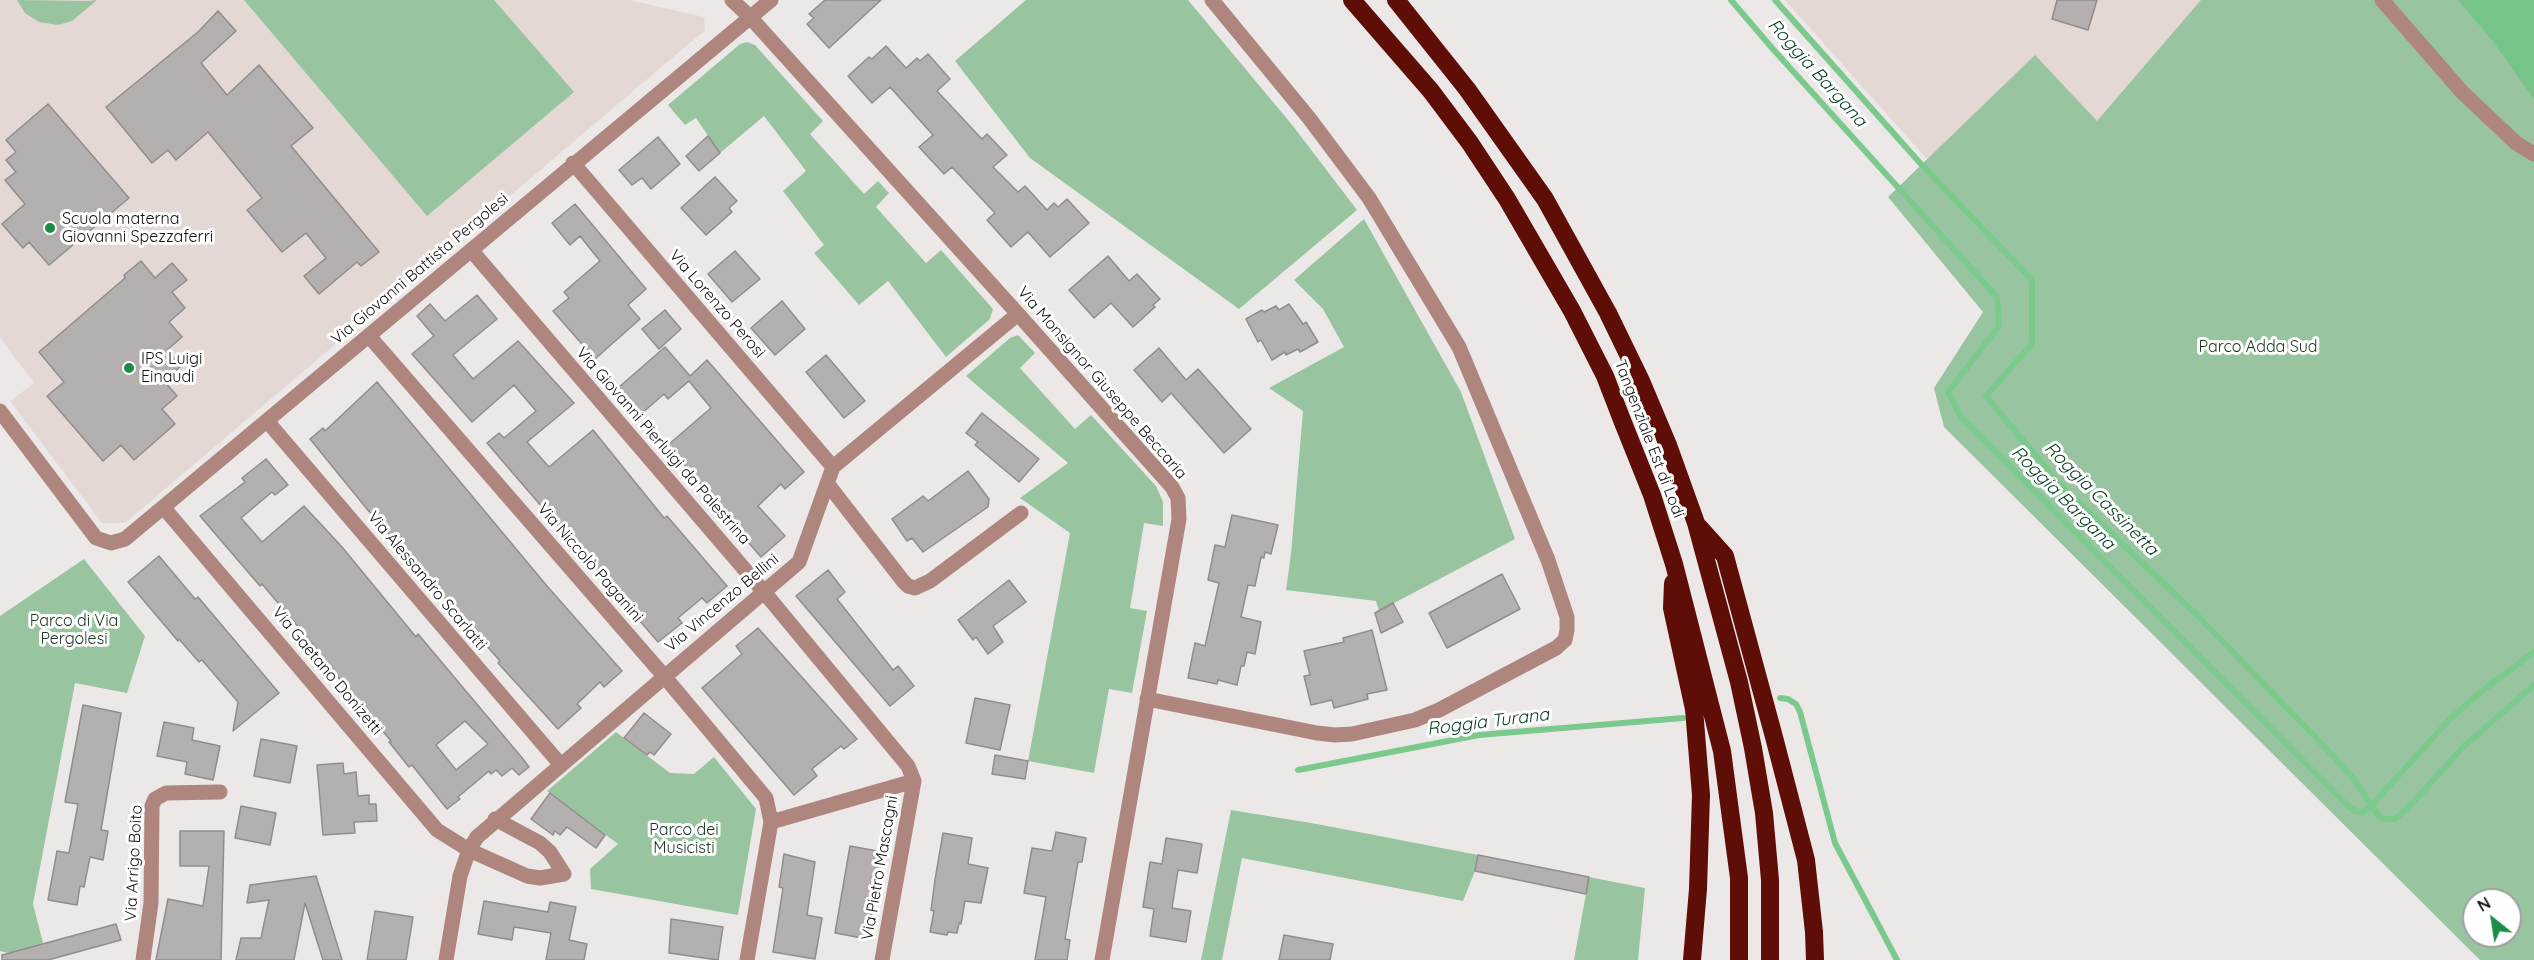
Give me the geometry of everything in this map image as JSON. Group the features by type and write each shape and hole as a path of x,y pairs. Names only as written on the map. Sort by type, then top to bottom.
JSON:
{"highway":[{"name":"Tangenziale Est di Lodi","path":"1352,0 1431,91 1470,143 1544,261 1605,376 1652,495 1674,564 1725,772 1739,878 1739,960"},
{"name":"Tangenziale Est di Lodi","path":"1395,0 1429,39 1506,141 1545,199 1572,246 1641,381 1668,445 1696,523 1740,682 1754,748 1764,813 1770,880 1770,960"},
{"path":"1696,523 1725,556 1806,860 1815,960"},
{"path":"1674,564 1672,608 1694,709 1701,795 1698,889 1692,960"}],"street":[{"name":"Via Monsignor Giuseppe Beccaria","path":"732,0 750,17 1018,314 1172,487 1178,498 1179,519 1102,960"},
{"name":"Via Giovanni Battista Pergolesi","path":"0,411 96,538 111,543 125,539 771,0"},
{"path":"1147,699 1317,733 1352,734 1415,720 1439,710 1556,648 1565,640 1567,630 1567,617 1548,560 1458,347 1369,198 1309,118 1212,0"},
{"path":"2382,0 2462,92 2516,143 2534,154"},
{"name":"Via Lorenzo Perosi","path":"573,164 833,467"},
{"name":"Via Giovanni Pierluigi da Palestrina","path":"471,250 764,592 908,766 914,781"},
{"name":"Via Vincenzo Bellini","path":"446,960 460,876 469,850 477,837 495,819 799,562 833,467 1018,314"},
{"name":"Via Niccolò Paganini","path":"369,336 664,676 766,798 771,822"},
{"name":"Via Alessandro Scarlatti","path":"267,421 560,764"},
{"path":"827,483 903,581 915,588 930,581 1022,513"},
{"name":"Via Gaetano Donizetti","path":"164,508 437,830 469,850 527,876 540,878 564,873 550,852 540,843 495,819"},
{"path":"747,960 771,822 914,781"},
{"name":"Via Pietro Mascagni","path":"882,960 914,781"},
{"name":"Via Arrigo Boito","path":"143,960 151,903 152,806 155,799 166,793 220,792"}],"shaded area":[{"path":"0,0 629,0 704,17 705,30 125,523 102,523 10,401 34,383 0,338"},
{"path":"1785,0 2232,0 2034,271 1926,158"}],"green space":[{"path":"17,0 97,0 72,21 58,25 39,22 25,13"},
{"path":"244,0 494,0 574,92 427,216"},
{"path":"1026,0 1188,0 1293,126 1357,210 1239,309 1030,158 955,61"},
{"name":"Parco Adda Sud","path":"2201,0 2534,0 2534,960 2480,960 2468,948 2522,948 2522,888 2462,888 2462,942 1944,427 1934,388 1983,312 1888,197 2035,55 2097,121"},
{"path":"2458,0 2534,0 2534,99 2492,40"},
{"path":"747,42 755,45 823,121 810,134 864,194 878,181 889,193 876,207 926,263 941,250 993,309 990,319 946,357 888,281 859,305 814,253 824,245 783,191 806,171 764,116 720,153 696,118 685,125 668,105 740,44"},
{"path":"1364,219 1461,392 1515,539 1379,611 1376,601 1286,590 1303,411 1269,388 1344,347 1323,309 1294,280"},
{"path":"1018,335 1035,353 1020,368 1075,429 1091,415 1156,486 1163,502 1163,526 1144,523 1130,608 1147,611 1132,693 1109,689 1094,773 1028,761 1070,533 1020,498 1068,463 966,376 1010,338"},
{"name":"Parco di Via Pergolesi","path":"84,559 145,636 127,693 75,683 33,904 43,943 9,953 0,951 0,616"},
{"name":"Parco dei Musicisti","path":"616,732 670,773 694,774 714,757 756,809 738,915 591,889 590,869 618,844 547,791"},
{"path":"1231,810 1478,855 1475,871 1463,901 1242,858 1222,960 1201,960"},
{"path":"1589,877 1645,888 1638,960 1574,960"}],"building":[{"path":"825,0 881,0 829,48 807,24 814,18 809,14"},
{"path":"2057,0 2097,0 2088,30 2052,19"},
{"path":"218,11 236,31 201,63 227,95 259,65 313,128 291,146 379,252 361,266 357,262 319,294 304,276 326,258 306,233 282,252 247,210 262,198 208,132 176,160 168,150 152,163 106,107 198,32"},
{"path":"886,46 906,68 917,58 920,61 928,54 950,79 937,91 982,139 987,134 1007,155 993,167 1018,192 1025,186 1047,210 1054,203 1058,207 1067,199 1089,223 1050,257 1028,232 1011,247 987,220 995,213 952,167 944,174 919,147 933,135 890,87 872,103 848,76 869,57 872,59"},
{"path":"48,104 129,198 49,265 29,242 23,248 2,224 25,204 5,180 16,172 6,160 16,152 6,140"},
{"path":"708,136 720,153 699,171 686,156"},
{"path":"658,137 680,164 651,189 642,178 632,185 619,170"},
{"path":"715,177 737,201 729,208 732,212 706,235 681,208"},
{"path":"575,204 646,289 628,305 640,319 595,359 553,311 569,298 564,292 600,261 580,236 570,245 552,223"},
{"path":"735,251 760,279 732,302 708,274"},
{"path":"1108,256 1129,281 1137,274 1160,299 1153,305 1155,307 1133,327 1111,303 1094,318 1069,290"},
{"path":"141,261 155,278 172,263 187,280 172,292 185,308 169,322 182,337 167,350 181,366 164,381 177,396 162,409 175,424 134,460 121,445 103,461 47,396 64,382 39,352 125,278 124,275"},
{"path":"477,295 497,319 453,355 473,379 518,341 574,403 527,442 549,467 593,430 664,518 667,516 727,586 707,603 702,598 678,618 682,623 658,642 487,443 499,433 504,438 536,411 514,385 472,422 412,354 434,336 417,316 430,304 445,321"},
{"path":"782,301 805,329 775,355 751,328"},
{"path":"1289,304 1303,324 1306,322 1318,342 1300,352 1298,349 1286,355 1285,352 1272,360 1261,340 1258,342 1246,319 1262,310 1264,312 1276,306 1279,310"},
{"path":"665,310 681,329 659,349 642,329"},
{"path":"665,347 690,376 707,360 804,472 785,489 781,484 758,506 785,536 761,557 702,489 703,487 668,445 711,408 689,381 668,399 664,394 641,414 618,388"},
{"path":"1159,348 1186,380 1198,369 1251,429 1224,453 1171,393 1162,402 1134,370"},
{"path":"826,355 865,401 844,418 806,372"},
{"path":"377,382 547,586 622,671 604,687 600,682 577,704 581,708 558,729 498,663 500,661 367,509 310,439 323,428 325,431"},
{"path":"982,413 1039,459 1019,482 975,445 978,442 966,433"},
{"path":"266,459 288,485 275,495 272,492 241,518 262,542 304,506 342,547 416,637 418,634 529,767 519,775 512,768 502,776 496,770 491,774 489,771 447,809 412,765 409,767 389,742 391,741 336,675 334,677 313,652 317,649 200,516 245,482 242,478","holes":["465,721 488,744 456,770 436,745"]},
{"path":"968,471 989,499 988,507 923,552 912,538 907,541 892,519 923,496 928,501"},
{"path":"1232,515 1278,525 1271,554 1265,552 1264,558 1261,557 1255,586 1248,585 1241,617 1261,622 1255,654 1247,652 1237,685 1218,680 1217,684 1188,678 1195,643 1205,646 1219,583 1208,580 1215,545 1225,547"},
{"path":"159,556 195,599 198,597 279,693 233,731 238,702 202,660 199,662 179,639 178,641 128,582"},
{"path":"828,570 845,592 837,599 893,670 898,666 914,686 890,706 796,596"},
{"path":"1502,574 1520,609 1447,648 1429,613"},
{"path":"1009,580 1026,602 993,626 1003,642 988,654 976,637 973,640 958,620"},
{"path":"1393,603 1403,622 1381,633 1375,613"},
{"path":"758,628 857,739 844,749 841,746 812,769 817,776 794,795 702,688 742,654 736,646"},
{"path":"1372,630 1387,690 1367,694 1368,699 1334,708 1332,700 1311,705 1304,676 1310,675 1304,651 1344,642 1343,638"},
{"path":"975,698 1010,705 1000,750 966,743"},
{"path":"83,705 121,713 101,830 108,831 103,860 90,857 84,887 80,886 77,905 48,900 57,851 69,853 78,804 65,802"},
{"path":"644,713 671,734 654,755 650,752 647,755 624,738"},
{"path":"164,722 194,728 192,740 220,746 213,780 185,774 187,762 157,756"},
{"path":"261,739 297,746 290,783 254,776"},
{"path":"995,755 1028,761 1025,779 992,774"},
{"path":"343,763 344,774 356,772 358,796 369,795 369,804 376,804 377,821 354,822 355,833 323,835 317,765"},
{"path":"550,793 605,835 596,848 567,827 560,835 555,831 553,835 531,819"},
{"path":"241,806 276,813 270,845 235,838"},
{"path":"180,831 224,831 221,960 156,960 168,899 203,906 209,866 180,866"},
{"path":"1056,832 1086,838 1082,862 1078,862 1065,939 1070,940 1067,960 1035,960 1046,897 1024,893 1032,848 1052,851"},
{"path":"943,833 972,838 968,864 988,868 981,903 965,901 957,933 948,932 947,935 930,932 934,911 931,910"},
{"path":"1166,838 1202,844 1197,873 1178,870 1172,908 1191,911 1186,942 1150,936 1154,909 1143,907 1150,862 1162,864"},
{"path":"850,846 883,852 867,939 835,933"},
{"path":"784,854 815,862 807,915 822,918 815,959 773,952 783,888 779,887"},
{"path":"1478,855 1589,877 1586,894 1475,871"},
{"path":"316,876 342,960 323,960 305,903 294,960 236,960 241,938 261,938 269,900 247,903 250,885"},
{"path":"484,901 548,912 550,902 576,907 569,940 587,944 584,960 546,960 551,933 514,927 512,940 478,934"},
{"path":"375,911 413,917 406,960 367,960"},
{"path":"671,919 723,927 718,960 669,953"},
{"path":"116,924 121,940 48,960 2,960 2,955"},
{"path":"1284,935 1333,944 1330,960 1279,960"}],"waterway":[{"name":"Roggia Bargana","path":"1731,0 1997,297 1999,326 1948,392 1961,417 2347,805 2355,811 2363,812 2369,808 2451,718 2482,691 2534,652"},
{"name":"Roggia Cassinetta","path":"1775,0 1920,163 2032,280 2032,344 1986,396 2061,486 2197,615 2320,742 2353,778 2377,814 2383,819 2395,819 2407,809 2464,746 2534,685"},
{"name":"Roggia Turana","path":"1780,698 1788,699 1796,704 1800,712 1835,843 1897,960"},
{"name":"Roggia Turana","path":"1298,770 1479,735 1683,718"}],"place":[{"name":"Scuola materna Giovanni Spezzaferri","path":"50,228"},
{"name":"IPS Luigi Einaudi","path":"129,368"}]}
